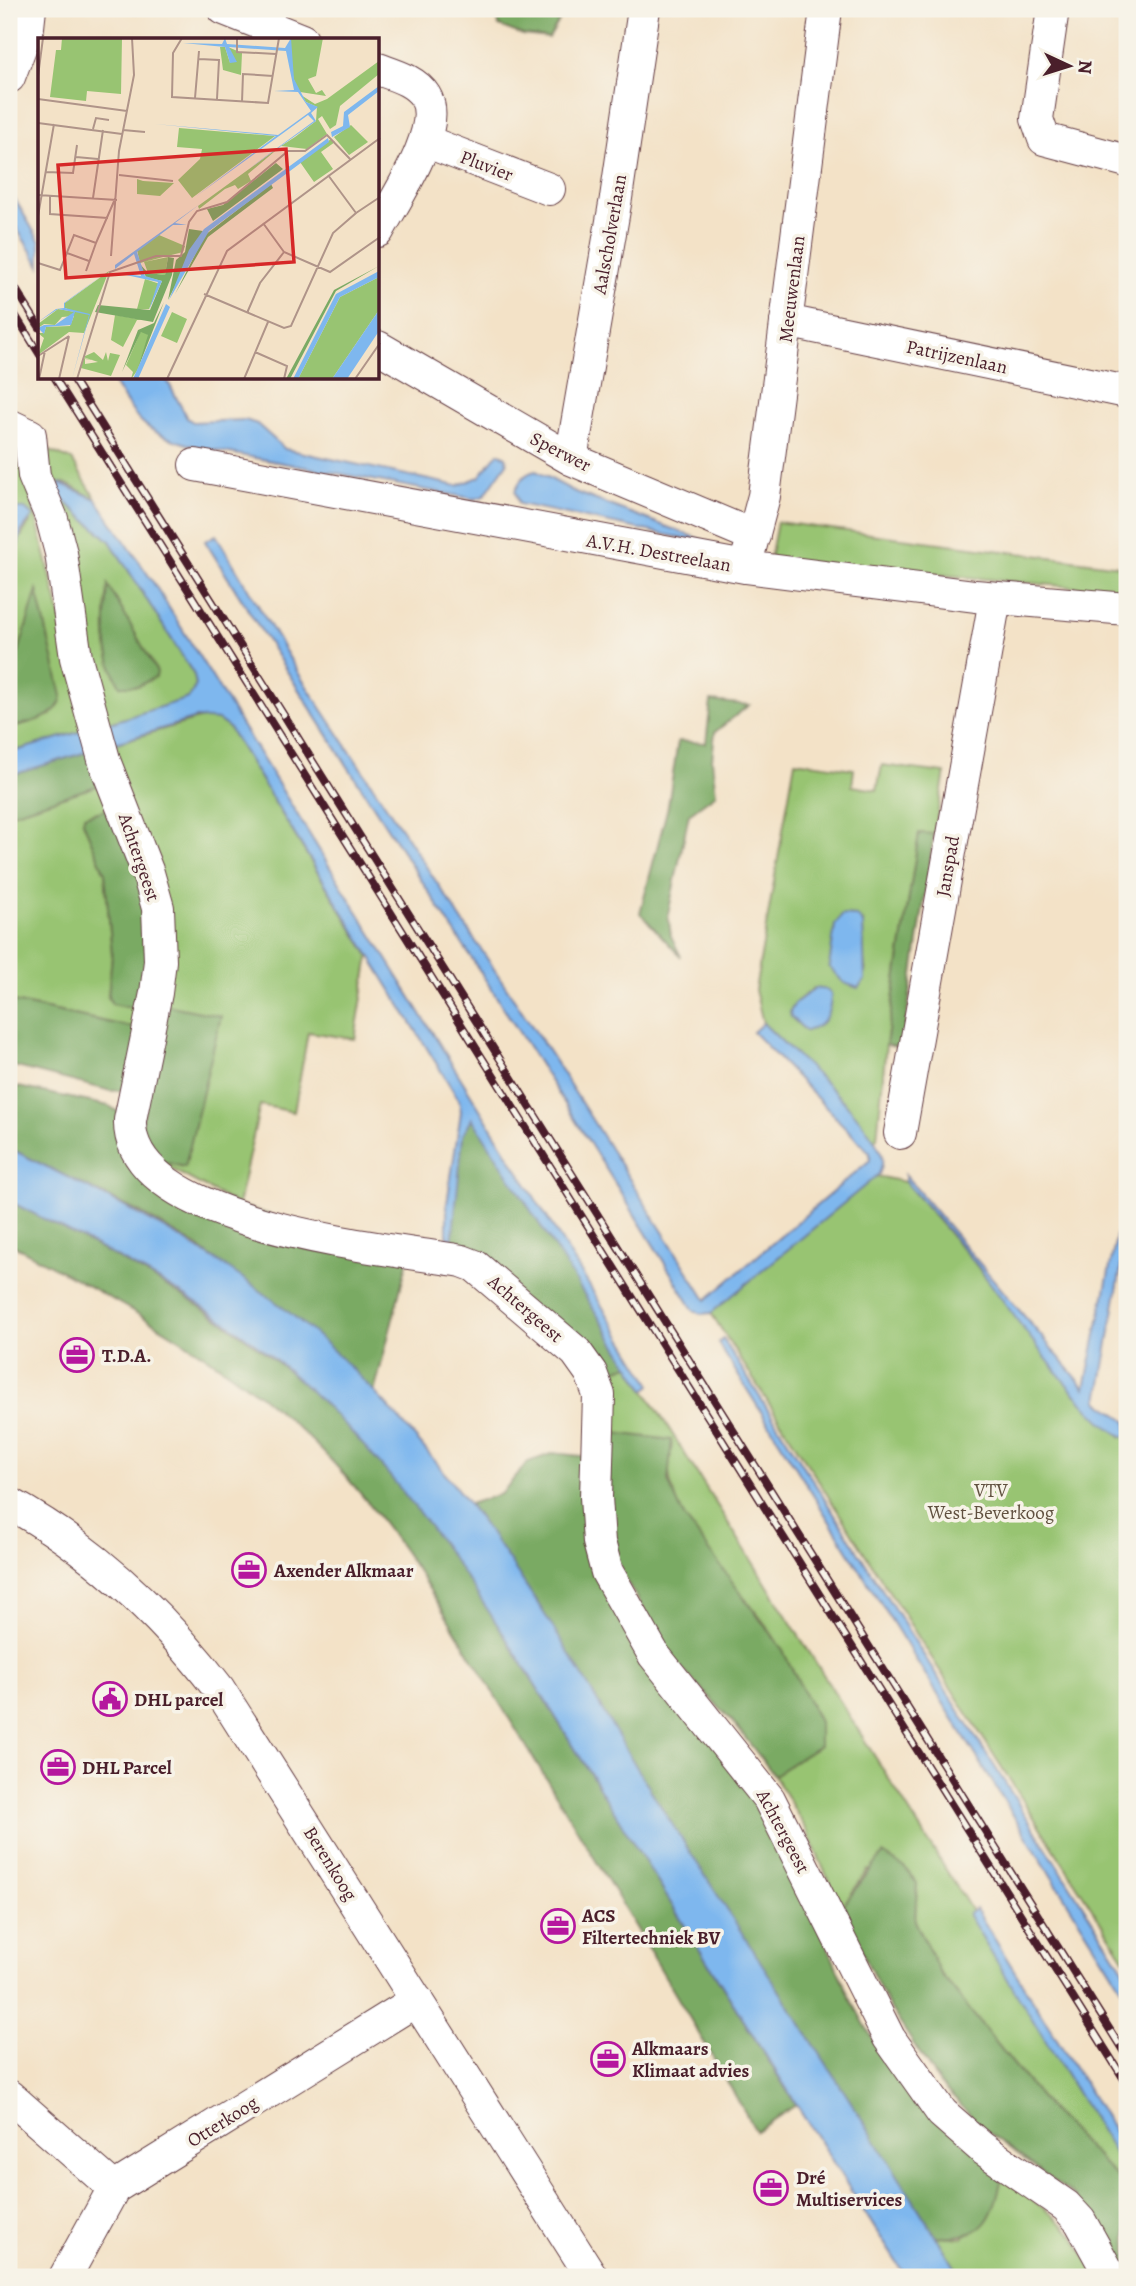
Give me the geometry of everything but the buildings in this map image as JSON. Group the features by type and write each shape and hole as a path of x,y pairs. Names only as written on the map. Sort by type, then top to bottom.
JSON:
{"street":[{"path":"9,77 28,27 30,9"},
{"name":"Aalscholverlaan","path":"571,459 616,198 644,9"},
{"name":"Meeuwenlaan","path":"745,567 764,496 826,9"},
{"path":"1053,9 1037,119 1044,139 1127,161"},
{"path":"239,23 295,38"},
{"path":"380,70 406,79 425,95 431,122 425,141 380,227"},
{"name":"Pluvier","path":"425,141 549,189"},
{"name":"Patrijzenlaan","path":"786,321 1127,392"},
{"name":"Sperwer","path":"380,348 571,459 754,536"},
{"name":"Achtergeest","path":"20,430 34,477 52,519 61,553 76,658 105,763 148,873 158,908 160,961 156,993 130,1120 133,1146 140,1159 187,1197 247,1221 462,1261 475,1266 576,1352 591,1373 599,1395 596,1497 599,1542 607,1572 654,1655 769,1799 889,2038 942,2113 982,2148 1066,2206 1089,2235 1111,2277"},
{"name":"A.V.H. Destreelaan","path":"195,466 482,521 745,567 995,598 1127,609"},
{"name":"Janspad","path":"900,1133 995,598"},
{"name":"Berenkoog","path":"9,1503 82,1549 135,1594 192,1654 248,1732 592,2277"},
{"name":"Otterkoog","path":"65,2277 114,2188 417,2000"},
{"path":"9,2096 114,2188"}],"green space":[{"path":"497,9 566,9 549,38 523,35 499,26 495,13"},
{"path":"17,442 89,729 9,753 9,728 51,715 9,685 10,577 20,538 30,523 16,509 9,517 9,477"},
{"path":"38,446 72,460 96,499 65,483 60,483 56,494 110,541 194,675 196,685 189,698 100,726"},
{"path":"777,522 1127,567 1127,592 770,559"},
{"path":"108,585 157,672 156,677 138,686 120,686 110,661 106,624"},
{"path":"37,590 62,696 55,710 49,715 9,728 9,685"},
{"path":"711,701 749,705 715,732 712,760 716,794 689,814 668,914 671,936 681,957 640,913 668,806 678,741 706,743"},
{"path":"205,717 218,720 229,728 369,956 355,1039 308,1032 294,1112 260,1105 238,1205 155,1160 184,1167 161,1004 106,746"},
{"path":"96,749 106,783 9,814 9,776"},
{"path":"795,761 854,769 852,786 877,790 882,765 945,773 934,834 919,834 886,1045 877,1138 873,1141 851,1110 763,1023 755,990","holes":["863,923 861,942 866,973 829,967","814,988 827,990 806,1031 791,1017 790,1011 795,1003"]},
{"path":"106,783 115,807 83,821 105,873 112,955 108,997 147,1011 144,1030 9,1001 9,814"},
{"path":"115,807 147,888 147,1011 112,1004 108,997 112,955 105,873 83,822 84,816"},
{"path":"919,833 934,834 902,1048 886,1045"},
{"path":"9,1001 144,1030 125,1090 111,1091 9,1065"},
{"path":"161,1004 221,1016 185,1167 155,1160 139,1143"},
{"path":"9,1085 109,1106 120,1113 145,1175 408,1259 374,1393 339,1356 197,1246 140,1213 9,1148"},
{"path":"469,1118 475,1119 629,1365 600,1375 449,1244 463,1135"},
{"name":"VTV West-Beverkoog","path":"876,1176 905,1182 973,1261 1075,1394 1122,1437 1127,1437 1127,1963 711,1313"},
{"path":"9,1201 152,1278 255,1344 330,1409 371,1451 408,1496 476,1591 796,2105 756,2131 599,1865 438,1602 392,1534 341,1470 278,1410 206,1356 129,1308 9,1243"},
{"path":"629,1365 970,1908 1127,2165 1127,2188 1047,2106 940,1973 915,1921 917,1883 868,1870 841,1908 806,1829 774,1775 819,1746 782,1651 682,1513 672,1489 669,1466 606,1432 600,1375"},
{"path":"606,1432 672,1440 668,1481 683,1515 782,1649 819,1722 819,1746 774,1775 733,1722 677,1664 627,1582 611,1546"},
{"path":"554,1453 589,1457 587,1529 780,1836 849,1996 876,2045 1002,2177 990,2216 976,2230 953,2236 936,2236 657,1802 538,1604 469,1504 501,1494 528,1462"},
{"path":"883,1854 904,1867 917,1883 915,1921 940,1973 1047,2106 1127,2188 1127,2277 1122,2277 1075,2197 984,2129 940,2084 887,2003 841,1908"},
{"path":"1002,2177 1055,2217 1075,2237 1097,2277 961,2277 936,2236 963,2238"}],"water":[{"path":"9,189 38,239 38,263 9,216"},
{"path":"112,380 167,380 187,418 193,422 245,420 257,424 285,449 457,486 479,477 498,453 506,457 507,463 484,496 475,499 197,447 153,431 129,406"},
{"path":"536,471 575,492 715,545 519,504 515,491 517,487 525,476"},
{"path":"60,483 96,499 153,582 651,1385 645,1390 472,1118 463,1135 452,1243 447,1243 447,1203 461,1112 459,1100 229,728 218,720 196,718 106,746 100,726 189,698 196,685 194,675 110,541 56,494 55,488"},
{"path":"16,509 25,509 33,516 21,532 9,584 9,517"},
{"path":"216,535 302,679 551,1055 706,1300 870,1160 870,1153 753,1032 763,1023 844,1102 872,1136 882,1156 879,1174 711,1313 701,1314 694,1311 265,637 205,541"},
{"path":"89,729 96,749 9,776 9,753"},
{"path":"842,915 857,916 863,923 865,980 858,988 844,983 829,967 835,925"},
{"path":"815,988 827,990 831,994 830,1007 826,1018 818,1026 806,1031 791,1017 790,1011 795,1003"},
{"path":"9,1148 140,1215 265,1294 340,1357 421,1444 494,1538 538,1604 660,1805 961,2277 906,2277 499,1628 424,1519 383,1467 338,1418 290,1372 225,1322 155,1278 9,1201"},
{"path":"905,1175 1085,1388 1127,1184 1127,1232 1098,1401 1127,1421 1127,1437 1112,1430 1071,1389 976,1264 905,1182"},
{"path":"723,1339 1127,1975 1127,1997 718,1343"},
{"path":"976,1909 1127,2152 1127,2174 968,1914"}],"railway":[{"path":"9,278 38,325"},
{"path":"9,305 38,352"},
{"path":"56,380 1127,2084"},
{"path":"73,380 1127,2057"}],"place":[{"name":"T.D.A.","path":"77,1355"},
{"name":"Axender Alkmaar","path":"249,1570"},
{"name":"DHL parcel","path":"110,1699"},
{"name":"DHL Parcel","path":"58,1767"},
{"name":"ACS Filtertechniek BV","path":"558,1926"},
{"name":"Alkmaars Klimaat advies","path":"608,2059"},
{"name":"Dré Multiservices","path":"771,2188"}]}
